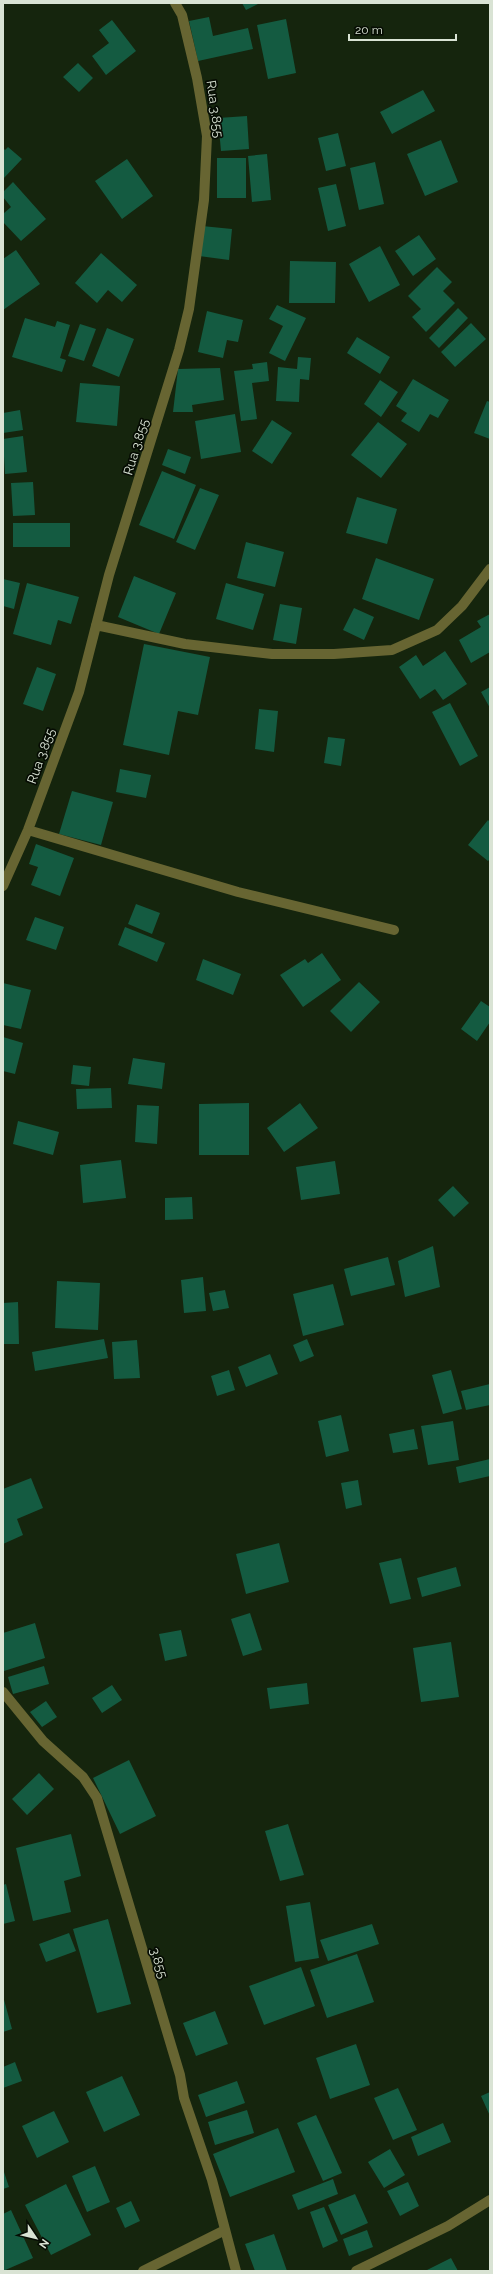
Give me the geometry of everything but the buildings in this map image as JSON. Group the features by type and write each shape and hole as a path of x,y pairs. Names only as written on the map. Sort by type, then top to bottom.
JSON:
{"street":[{"name":"Rua 3.855","path":"3,886 28,830 79,692 109,575 179,350 189,309 204,200 207,136 197,78 188,39 182,16 175,3"},
{"path":"96,625 185,644 272,654 334,654 392,650 437,630 462,606 490,569"},
{"path":"28,830 238,892 394,930"},
{"name":"3.855","path":"3,1692 43,1741 83,1777 97,1798 180,2074 184,2098 212,2180 236,2271"},
{"path":"356,2271 448,2226 490,2200"},
{"path":"143,2271 225,2230"}]}
